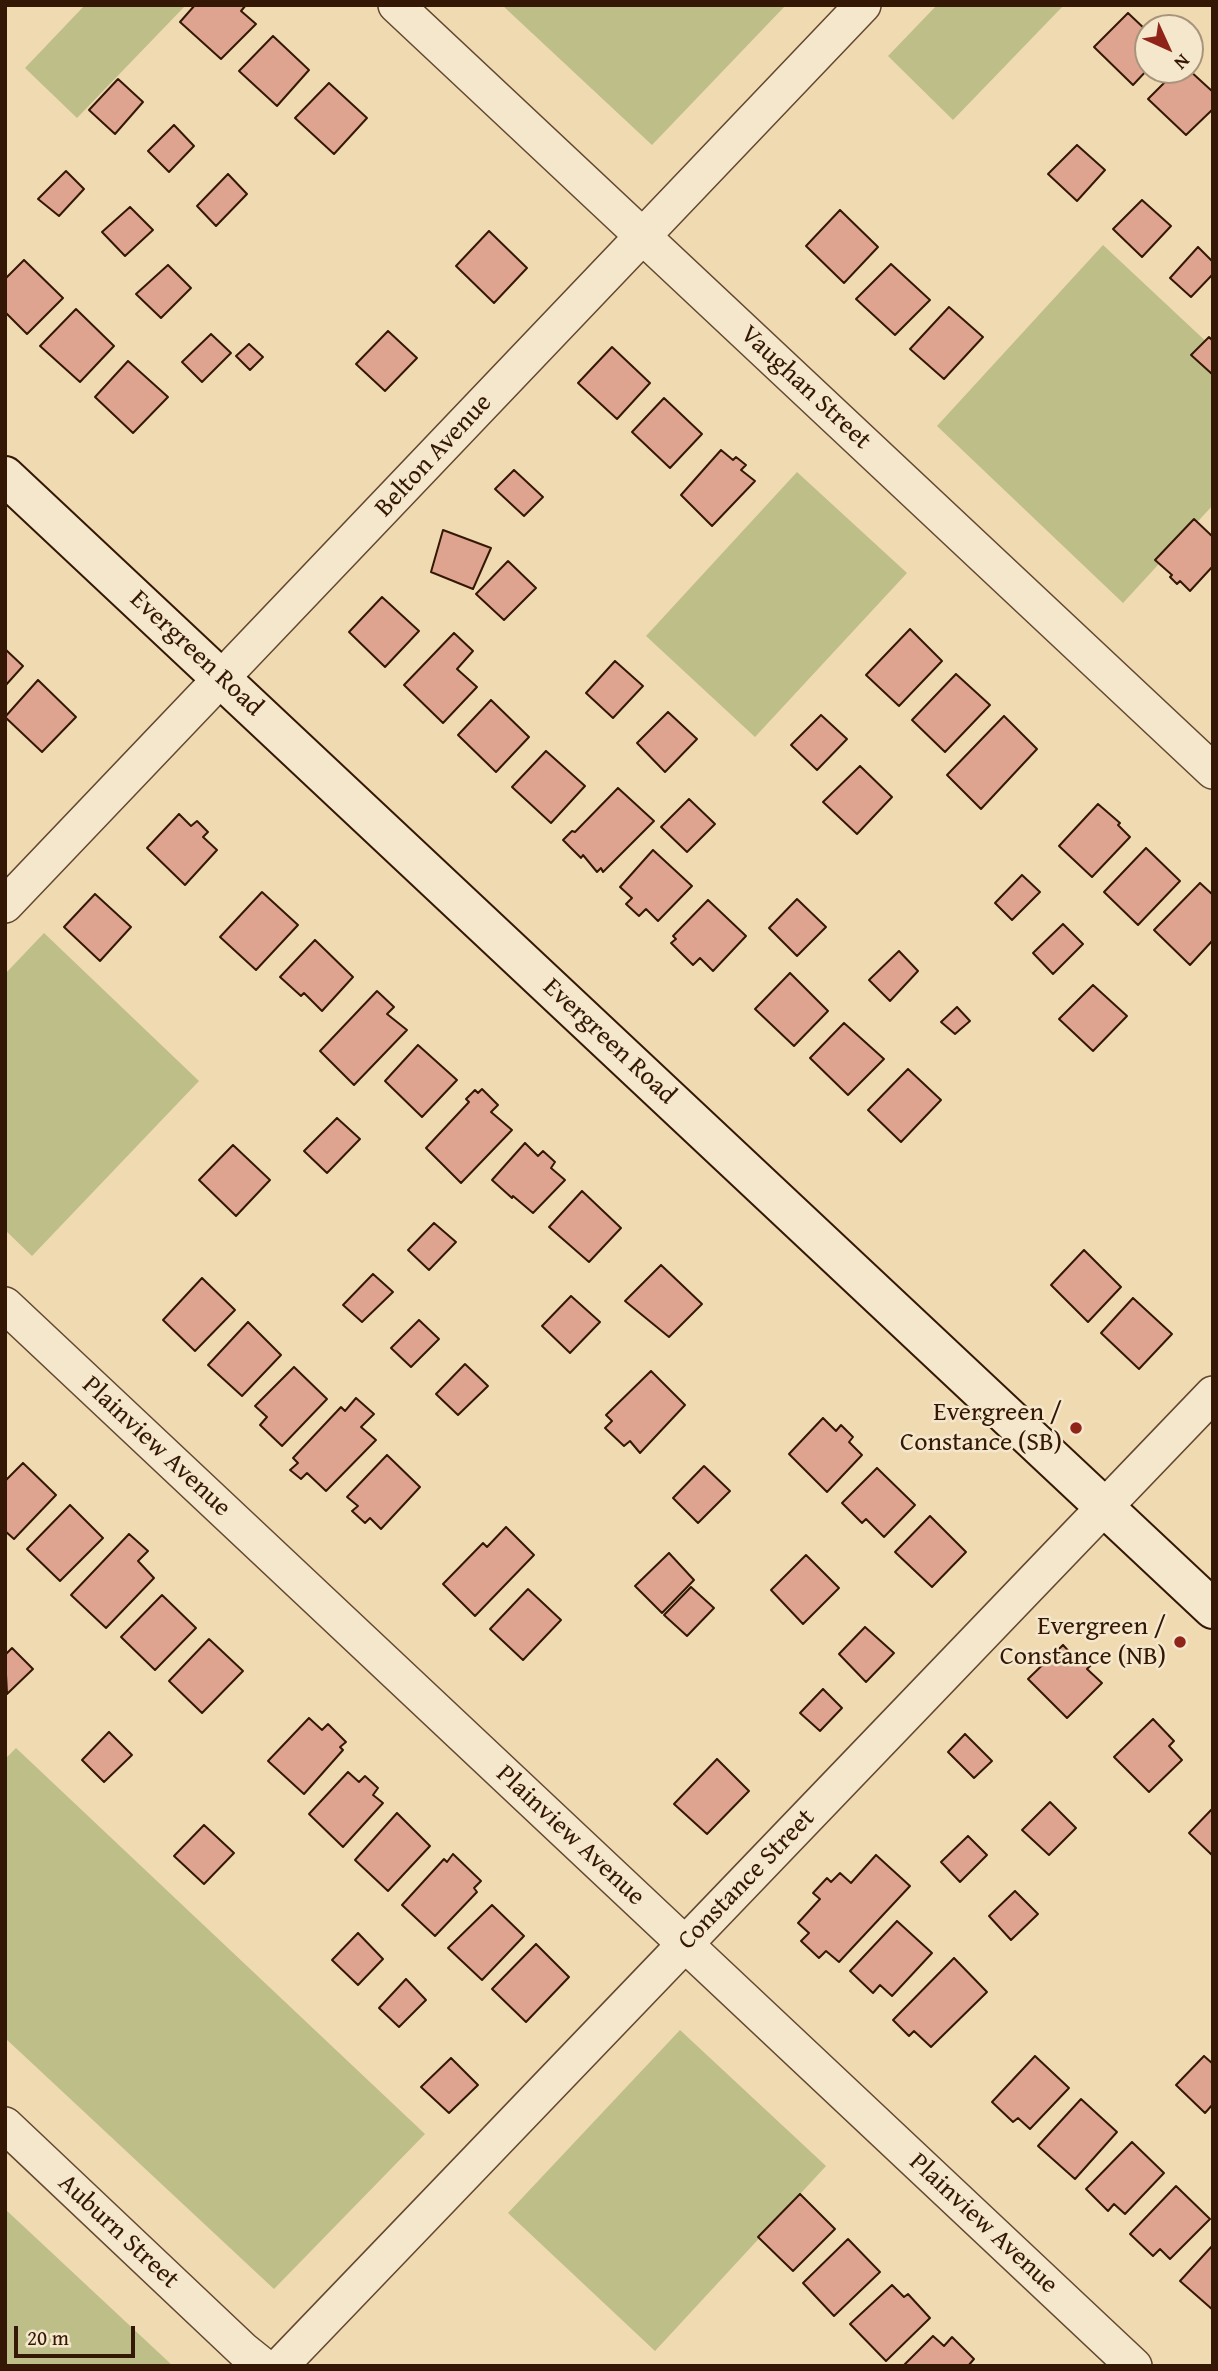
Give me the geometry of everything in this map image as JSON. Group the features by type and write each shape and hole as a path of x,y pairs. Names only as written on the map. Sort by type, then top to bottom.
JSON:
{"street":[{"name":"Vaughan Street","path":"396,5 1213,771"},
{"name":"Belton Avenue","path":"5,905 863,5"},
{"name":"Evergreen Road","path":"5,475 1213,1609"},
{"name":"Plainview Avenue","path":"5,1306 1134,2366"},
{"name":"Constance Street","path":"280,2366 1213,1394"},
{"name":"Auburn Street","path":"5,2125 263,2366"}],"green space":[{"path":"85,5 186,5 77,118 25,68"},
{"path":"502,5 786,5 652,145"},
{"path":"937,5 1064,5 953,120 888,56"},
{"path":"1103,245 1213,348 1213,505 1123,603 937,426"},
{"path":"797,472 907,573 755,737 646,636"},
{"path":"44,933 199,1081 32,1256 5,1230 5,974"},
{"path":"16,1748 425,2134 274,2289 5,2038 5,1759"},
{"path":"680,2030 826,2166 655,2351 508,2213"},
{"path":"5,2209 173,2366 5,2366"}],"building":[{"path":"195,5 246,5 241,11 256,24 221,59 180,22"},
{"path":"1128,13 1134,19 1133,85 1094,47"},
{"path":"273,36 309,70 277,106 239,71"},
{"path":"118,79 143,102 115,134 89,110"},
{"path":"329,83 367,118 334,154 295,118"},
{"path":"1163,84 1204,84 1213,92 1213,109 1186,135 1148,99"},
{"path":"174,125 194,146 169,172 148,151"},
{"path":"1077,145 1105,170 1077,201 1048,174"},
{"path":"66,171 84,189 59,216 38,199"},
{"path":"228,174 247,194 216,226 197,206"},
{"path":"1142,200 1171,226 1142,257 1113,229"},
{"path":"130,207 153,230 125,256 102,232"},
{"path":"840,210 878,247 844,283 806,246"},
{"path":"489,231 527,268 494,303 456,266"},
{"path":"1198,247 1213,262 1213,274 1191,297 1170,278"},
{"path":"24,260 63,298 27,334 5,312 5,279"},
{"path":"891,264 930,300 895,335 856,299"},
{"path":"168,265 191,288 161,318 136,294"},
{"path":"949,307 983,337 944,379 910,349"},
{"path":"76,309 114,346 80,382 40,346"},
{"path":"388,331 417,358 385,391 356,364"},
{"path":"211,334 231,353 202,382 182,362"},
{"path":"1209,337 1213,341 1212,374 1191,355"},
{"path":"249,344 263,357 250,370 236,356"},
{"path":"612,347 650,383 617,419 578,383"},
{"path":"128,361 168,397 133,433 95,397"},
{"path":"664,398 702,434 670,468 632,432"},
{"path":"721,450 733,460 736,457 746,465 741,470 755,481 712,526 681,495"},
{"path":"514,470 543,497 524,516 495,489"},
{"path":"1194,519 1213,537 1213,566 1190,591 1180,581 1177,584 1170,577 1172,575 1155,560"},
{"path":"443,530 491,548 473,589 431,572"},
{"path":"508,561 536,588 504,620 476,594"},
{"path":"382,597 419,631 385,667 349,632"},
{"path":"910,629 942,661 899,706 866,675"},
{"path":"454,633 473,651 457,669 477,687 443,723 404,685"},
{"path":"5,649 23,666 5,686"},
{"path":"615,661 643,686 613,718 586,693"},
{"path":"956,674 990,705 945,752 912,720"},
{"path":"38,680 76,717 42,752 5,717"},
{"path":"491,700 529,737 496,772 458,735"},
{"path":"668,712 697,739 665,772 637,743"},
{"path":"821,715 847,739 817,770 791,745"},
{"path":"1004,716 1037,749 981,809 947,775"},
{"path":"546,751 585,786 551,823 512,787"},
{"path":"860,766 892,797 857,834 823,802"},
{"path":"618,788 654,821 603,872 601,868 597,872 583,855 581,858 563,840 572,831 575,832"},
{"path":"689,799 715,824 687,852 661,827"},
{"path":"1098,804 1120,823 1118,825 1130,837 1092,877 1059,846"},
{"path":"179,814 191,826 197,821 208,832 203,837 217,850 185,885 147,848"},
{"path":"1146,848 1180,881 1138,925 1104,892"},
{"path":"653,850 692,886 658,921 646,909 639,916 626,904 632,898 620,887"},
{"path":"1022,875 1040,892 1012,920 995,903"},
{"path":"1200,883 1213,895 1213,940 1190,965 1154,930"},
{"path":"262,892 298,925 256,970 220,937"},
{"path":"95,894 131,927 100,961 64,927"},
{"path":"797,899 826,927 797,956 769,928"},
{"path":"708,900 746,936 713,971 700,958 693,965 671,943 676,939 673,936"},
{"path":"1063,924 1083,944 1053,974 1033,953"},
{"path":"315,940 353,977 322,1011 304,993 301,996 280,977"},
{"path":"899,951 918,971 890,1001 869,980"},
{"path":"790,973 828,1011 794,1046 755,1009"},
{"path":"1093,985 1127,1016 1093,1051 1059,1019"},
{"path":"377,991 394,1007 387,1014 407,1030 354,1085 320,1051"},
{"path":"957,1007 970,1021 955,1034 941,1022"},
{"path":"844,1023 884,1059 848,1095 810,1058"},
{"path":"418,1045 457,1080 422,1117 385,1081"},
{"path":"908,1069 941,1100 901,1142 868,1110"},
{"path":"482,1089 498,1105 491,1112 512,1130 461,1183 426,1148 469,1102 466,1099 475,1090 478,1093"},
{"path":"337,1118 360,1139 327,1173 304,1151"},
{"path":"525,1143 538,1156 543,1151 555,1162 551,1168 565,1180 533,1213 492,1180"},
{"path":"233,1145 270,1180 236,1216 199,1180"},
{"path":"582,1191 621,1228 589,1262 549,1227"},
{"path":"434,1223 456,1242 429,1270 408,1250"},
{"path":"1084,1250 1121,1287 1088,1322 1051,1285"},
{"path":"661,1265 702,1304 669,1337 625,1301"},
{"path":"373,1274 393,1292 362,1322 343,1305"},
{"path":"202,1278 235,1310 195,1351 163,1320"},
{"path":"571,1296 600,1322 570,1353 542,1326"},
{"path":"1133,1298 1172,1334 1139,1369 1101,1333"},
{"path":"419,1320 439,1339 411,1367 391,1348"},
{"path":"248,1322 281,1355 242,1396 208,1365"},
{"path":"465,1364 488,1386 458,1415 436,1394"},
{"path":"294,1367 327,1399 282,1446 260,1425 267,1417 255,1406"},
{"path":"651,1371 685,1405 640,1453 630,1441 624,1446 605,1428 612,1421 606,1415"},
{"path":"356,1398 374,1414 361,1427 376,1440 326,1491 307,1473 301,1479 290,1470 298,1463 293,1458 341,1407 345,1411"},
{"path":"823,1418 836,1431 841,1425 853,1437 849,1442 862,1455 827,1492 789,1454"},
{"path":"387,1455 420,1487 381,1529 370,1518 365,1523 352,1511 358,1506 347,1497"},
{"path":"23,1463 56,1495 14,1539 5,1531 5,1481"},
{"path":"704,1466 730,1491 698,1523 673,1498"},
{"path":"877,1468 915,1505 884,1537 866,1519 862,1523 842,1503"},
{"path":"70,1505 103,1538 60,1581 27,1549"},
{"path":"930,1516 966,1552 932,1587 895,1552"},
{"path":"506,1527 534,1555 475,1616 443,1584 483,1543 487,1547"},
{"path":"129,1534 148,1551 138,1561 154,1578 106,1628 71,1595"},
{"path":"669,1553 694,1580 662,1613 635,1586"},
{"path":"806,1555 839,1588 803,1624 771,1590"},
{"path":"691,1587 714,1608 687,1636 664,1615"},
{"path":"528,1589 561,1620 523,1660 490,1629"},
{"path":"162,1595 196,1628 155,1670 121,1637"},
{"path":"865,1627 894,1653 866,1682 839,1654"},
{"path":"209,1639 243,1671 202,1713 169,1681"},
{"path":"1063,1645 1076,1659 1082,1653 1092,1664 1087,1669 1102,1683 1067,1718 1028,1679"},
{"path":"12,1648 33,1669 7,1694 5,1655"},
{"path":"823,1689 842,1708 820,1731 800,1713"},
{"path":"309,1718 322,1730 328,1724 346,1742 340,1747 343,1750 304,1794 268,1761"},
{"path":"1153,1719 1174,1741 1169,1746 1182,1760 1149,1792 1114,1757"},
{"path":"109,1732 132,1755 104,1782 82,1760"},
{"path":"965,1734 992,1761 974,1778 948,1752"},
{"path":"717,1759 749,1791 707,1834 674,1804"},
{"path":"348,1772 359,1782 365,1776 378,1788 373,1795 383,1803 343,1847 309,1814"},
{"path":"1050,1802 1076,1828 1049,1855 1022,1830"},
{"path":"1213,1808 1213,1856 1189,1833"},
{"path":"397,1813 430,1846 388,1891 355,1860"},
{"path":"204,1825 234,1853 204,1884 174,1856"},
{"path":"968,1836 987,1855 960,1882 941,1862"},
{"path":"453,1854 481,1881 474,1888 477,1892 435,1936 402,1905 444,1859 447,1862"},
{"path":"876,1855 910,1886 839,1962 826,1951 819,1958 801,1941 809,1933 798,1923 820,1899 813,1893 827,1878 831,1882 840,1873 851,1883"},
{"path":"1015,1891 1038,1914 1011,1940 989,1916"},
{"path":"492,1905 524,1936 482,1980 448,1948"},
{"path":"897,1921 932,1953 892,1996 880,1985 873,1993 850,1971"},
{"path":"358,1933 383,1959 358,1985 332,1960"},
{"path":"536,1944 569,1977 526,2022 492,1989"},
{"path":"954,1958 987,1992 931,2047 914,2031 909,2036 893,2020"},
{"path":"406,1979 426,2000 399,2027 379,2008"},
{"path":"1035,2056 1069,2088 1030,2129 1018,2118 1013,2122 992,2102"},
{"path":"1204,2056 1213,2064 1213,2104 1205,2113 1176,2085"},
{"path":"451,2058 478,2085 449,2113 421,2087"},
{"path":"1081,2099 1117,2132 1075,2179 1038,2146"},
{"path":"1132,2142 1164,2173 1125,2214 1114,2204 1108,2211 1086,2189"},
{"path":"1176,2186 1210,2219 1170,2259 1160,2249 1153,2256 1130,2234"},
{"path":"800,2194 835,2229 793,2271 758,2237"},
{"path":"848,2239 880,2272 834,2316 803,2283"},
{"path":"1213,2245 1213,2310 1180,2281"},
{"path":"892,2285 904,2297 908,2294 930,2318 886,2361 850,2324"},
{"path":"933,2336 944,2346 952,2337 974,2359 968,2366 903,2366"}],"place":[{"name":"Evergreen / Constance (SB)","path":"1076,1428"},
{"name":"Evergreen / Constance (NB)","path":"1180,1642"}]}
